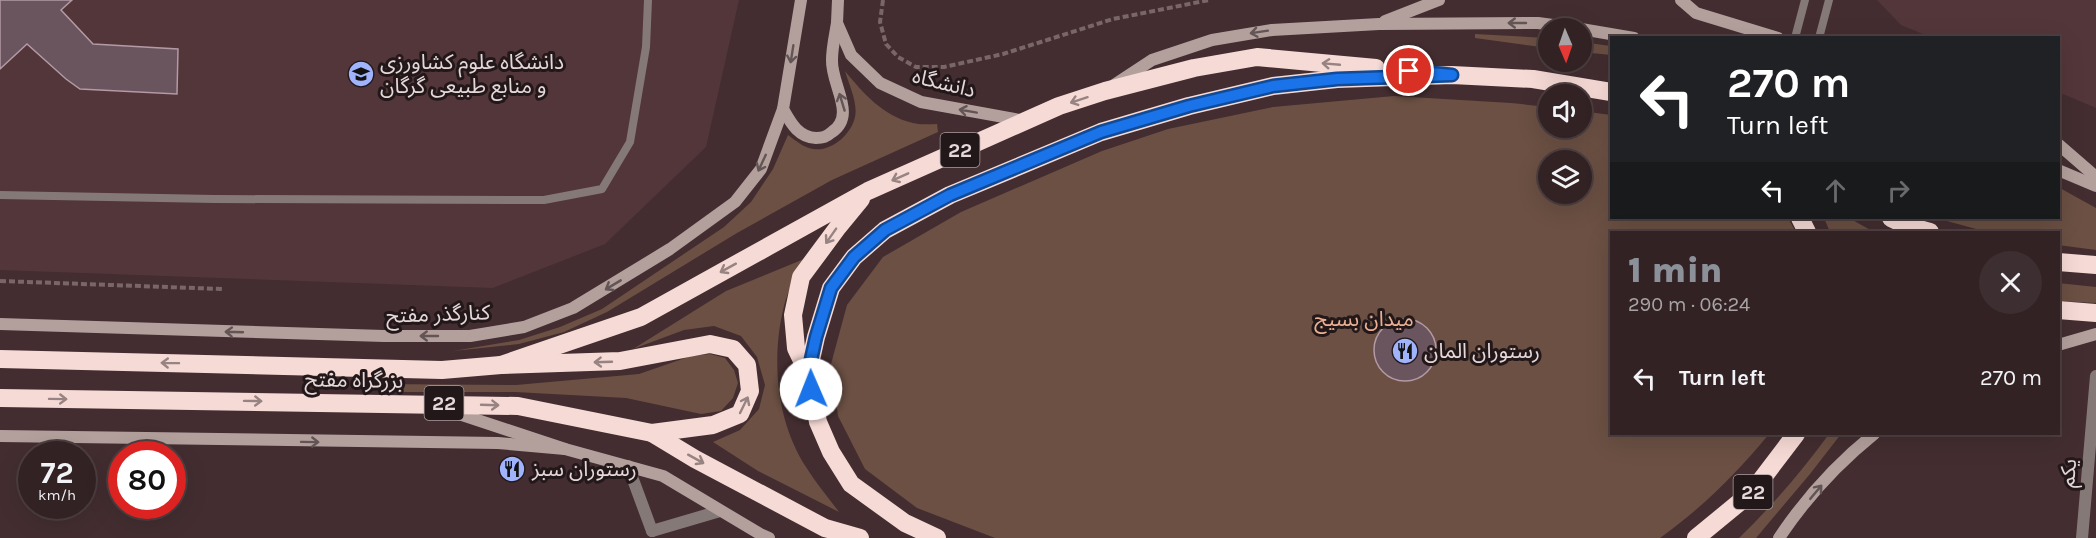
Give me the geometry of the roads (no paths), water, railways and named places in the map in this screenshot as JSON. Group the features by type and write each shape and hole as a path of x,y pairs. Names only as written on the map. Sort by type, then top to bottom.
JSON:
{"highway":[{"name":"22","path":"501,365 641,317 868,191 1059,106 1105,91 1194,68 1257,57 1452,75 1533,79 1610,92"},
{"name":"22","path":"937,538 905,523 851,484 831,452 818,422 808,373 831,288 854,257 885,230 950,195 1101,132 1189,106 1273,86 1337,79 1452,75"},
{"path":"808,373 796,348 793,315 801,277 868,191"},
{"path":"1893,219 1926,231"},
{"path":"2060,262 2096,265"},
{"path":"2060,310 2096,313"},
{"path":"501,365 620,361 710,344 732,349 747,365 750,391 740,414 713,425 652,433"},
{"name":"بزرگراه مفتح","path":"0,359 442,370 501,365"},
{"name":"بزرگراه مفتح","path":"0,398 518,406 652,433 695,459 825,528 860,538"},
{"name":"22","path":"1696,538 1752,492 1795,435"}],"main road":[{"path":"801,0 783,109 792,125 807,137 824,138 840,127 845,111 835,82 832,60 837,23"},
{"name":"دانشگاه","path":"838,0 837,23 851,54 880,83 921,102 1026,121"},
{"path":"1379,24 1439,0"},
{"path":"1681,0 1696,14 1771,36"},
{"path":"1105,91 1152,60 1212,40 1272,30 1379,24 1538,23"},
{"path":"1592,31 1622,36"},
{"name":"کنارگذر مفتح","path":"0,324 395,336 470,336 524,327 573,308 618,282 670,249 735,202 761,169 783,109"},
{"path":"2060,146 2096,177"},
{"path":"2060,171 2096,186"},
{"path":"2060,344 2096,334"},
{"path":"426,403 565,449 663,476 770,538"},
{"path":"1779,538 1844,458 1873,435"},
{"path":"0,436 498,443 565,449"}],"street":[{"name":"یکم","path":"2082,538 2096,376"},
{"path":"628,466 651,535 720,511"}],"lane":[{"path":"0,195 214,199 544,200 602,189 630,142 646,47 648,0"},
{"path":"1796,36 1805,0"},
{"path":"1820,36 1829,0"}],"place":[{"name":"دانشگاه علوم کشاورزی و منابع طبیعی گرگان","path":"361,74"},
{"name":"رستوران المان","path":"1405,351"},
{"name":"رستوران سبز","path":"512,469"}],"park label":[{"name":"میدان بسیج","path":"1364,319"}]}
